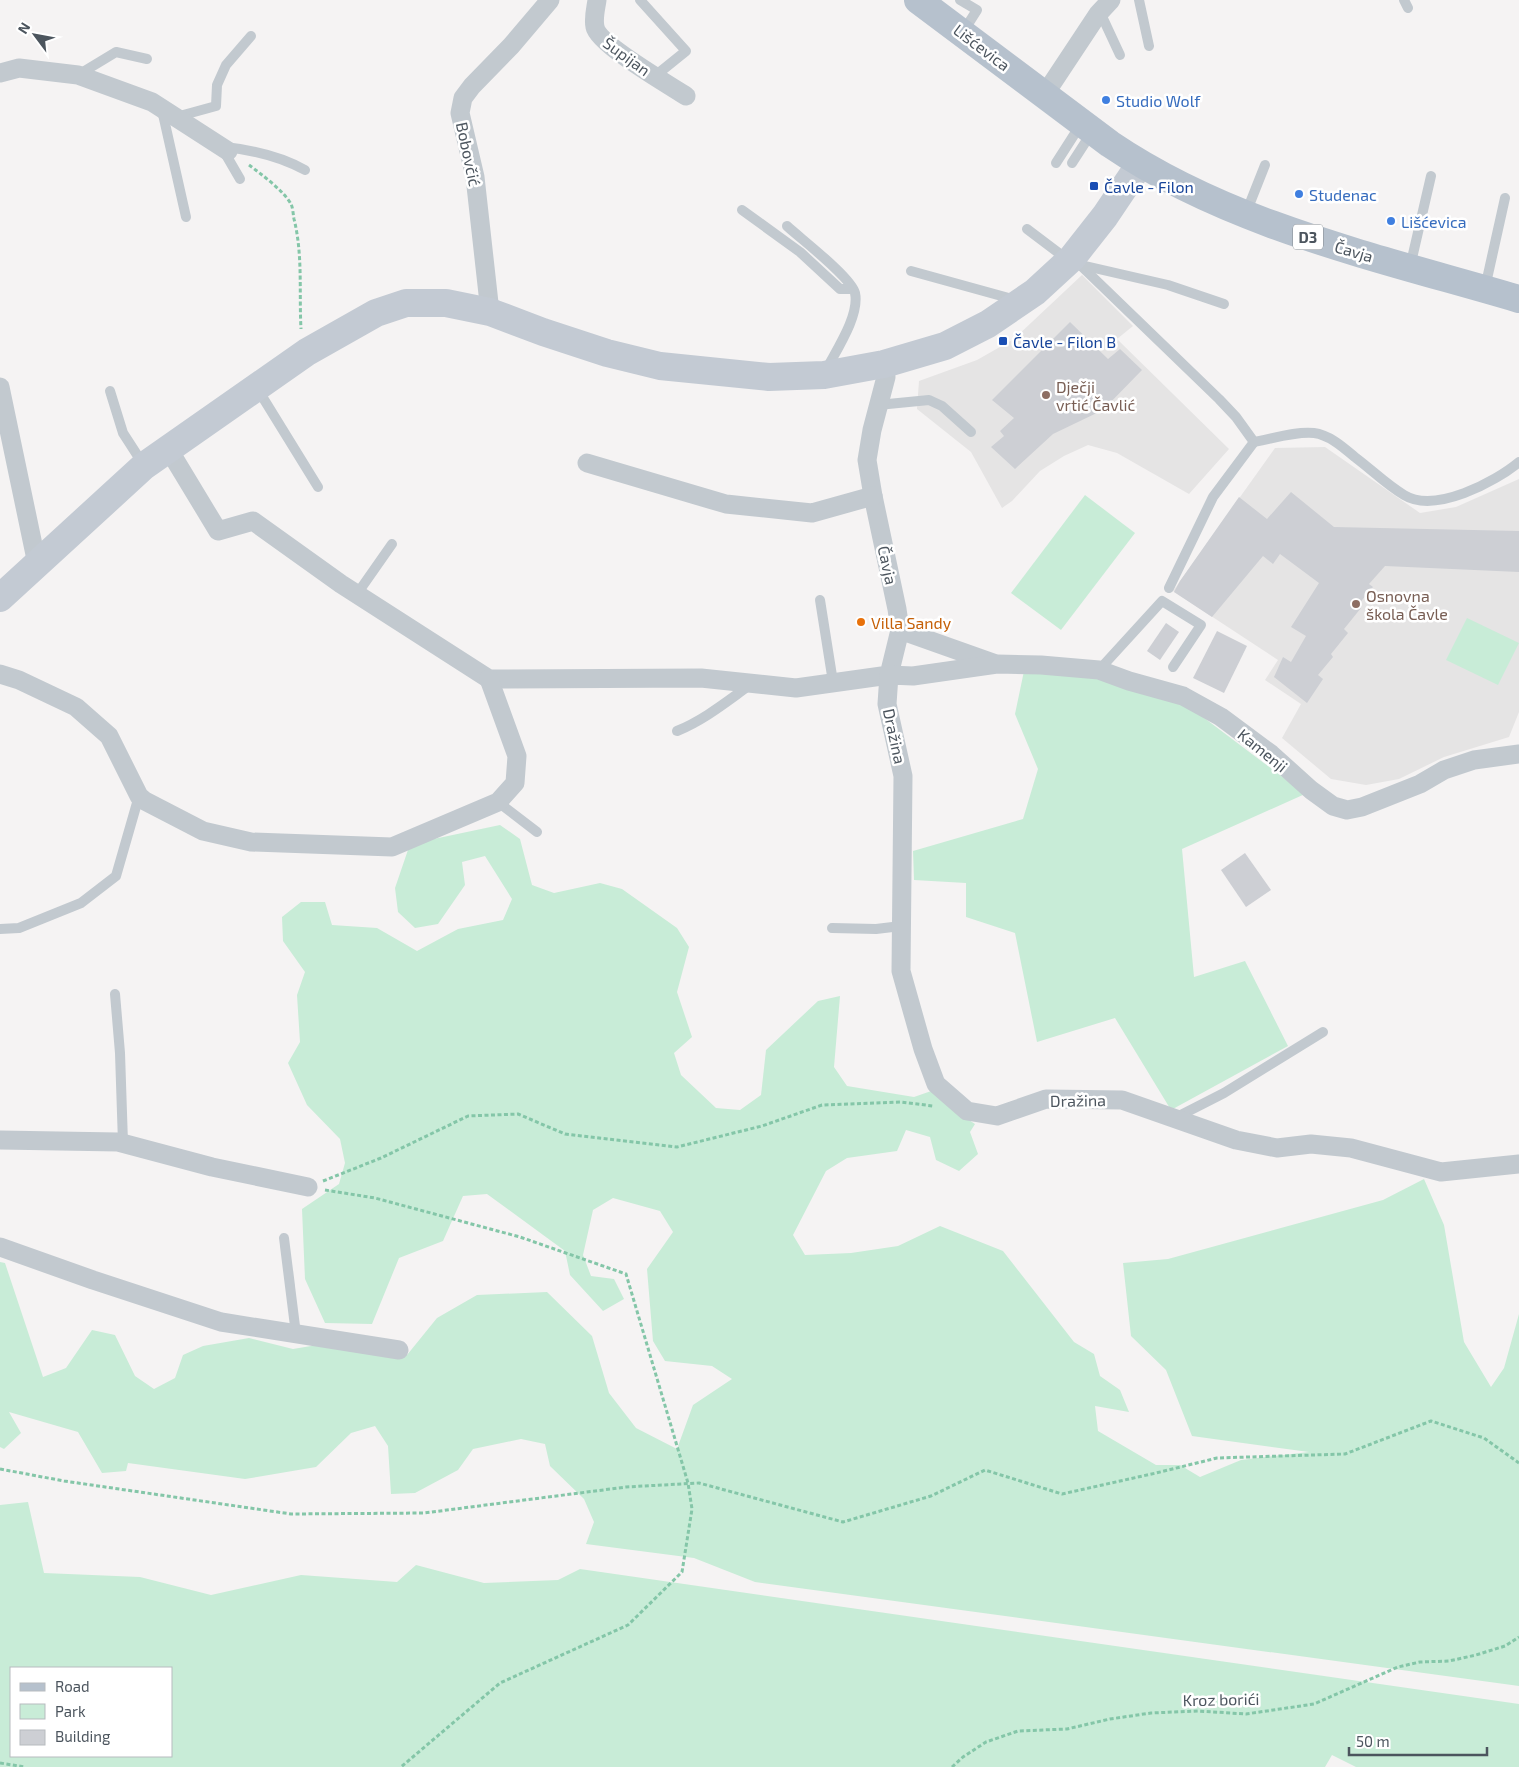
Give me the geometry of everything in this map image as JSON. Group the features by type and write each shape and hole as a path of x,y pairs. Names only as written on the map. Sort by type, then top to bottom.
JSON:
{"main road":[{"name":"Lišćevica","path":"918,0 1045,94"},
{"name":"Čavja","path":"1045,94 1087,127 1140,164 1180,185 1246,214 1294,233 1519,299"},
{"path":"0,598 144,466 307,352 376,313 406,303 446,303 490,312 598,350 660,366 769,377 824,375 884,364 945,346 988,324 1035,292 1074,261 1140,164"}],"street":[{"name":"Bobovčić","path":"490,312 476,176 460,113 463,98 472,86 511,46 550,0"},
{"name":"Šupijan","path":"597,0 595,28 607,44 686,96"},
{"path":"1045,94 1106,6"},
{"path":"0,73 20,68 78,75 152,102 225,149"},
{"name":"Čavja","path":"884,364 886,378 867,460 898,609 900,630 889,674"},
{"path":"0,387 37,564"},
{"path":"169,450 218,531 253,521 358,594 489,679 701,678 796,688 889,674"},
{"path":"587,463 726,504 812,513 873,496"},
{"name":"Kamenji","path":"900,630 996,664"},
{"name":"Kamenji","path":"889,674 913,676 996,664 1041,665 1099,670 1129,681 1182,696 1221,717 1271,754 1310,790 1333,806 1347,810 1362,807 1420,784 1444,770 1474,760 1519,754"},
{"path":"0,674 19,680 76,707 109,736 139,796 202,831 251,842 392,847 498,802 515,783 517,756 489,679"},
{"name":"Dražina","path":"889,674 887,704 903,776 901,971 923,1050 936,1084 967,1111 996,1116 1046,1099 1122,1100 1236,1140 1277,1148 1311,1144 1351,1148 1441,1172 1519,1164"},
{"path":"0,1140 118,1142 212,1167 308,1187"},
{"path":"0,1247 221,1322 399,1350"}],"lane":[{"path":"640,0 686,51 655,76"},
{"path":"960,0 977,10 962,33"},
{"path":"1139,0 1149,46"},
{"path":"1106,6 1120,55"},
{"path":"186,217 169,112 216,106 217,85 226,65 250,36"},
{"path":"78,75 116,52 147,59"},
{"path":"1072,163 1087,127"},
{"path":"1056,163 1087,127"},
{"path":"240,179 225,149 249,150 293,164 305,170"},
{"path":"1246,214 1265,165"},
{"path":"1410,267 1431,176"},
{"path":"1485,289 1505,198"},
{"path":"742,210 800,252 840,289 852,289"},
{"path":"787,226 843,276 855,293 851,323 824,375"},
{"path":"1027,229 1074,261 1219,399 1236,417 1254,442"},
{"path":"1074,261 1168,285 1224,304"},
{"path":"911,272 1022,301"},
{"path":"257,387 318,487"},
{"path":"110,391 123,433 144,466"},
{"path":"878,406 929,400 942,406 971,432"},
{"path":"1169,588 1213,497 1254,442 1314,433 1327,437 1405,496 1422,500 1436,500 1466,492 1489,483 1519,462"},
{"path":"358,594 392,544"},
{"path":"820,600 833,682"},
{"path":"1099,670 1162,600 1201,625 1173,667"},
{"path":"677,730 694,724 752,683"},
{"path":"0,929 19,928 81,904 116,876 139,796"},
{"path":"498,802 537,832"},
{"path":"832,928 876,929 901,926"},
{"path":"115,994 120,1053 123,1143"},
{"path":"1174,1118 1224,1093 1323,1032"},
{"path":"284,1238 296,1334"}],"path":[{"path":"225,149 268,178 290,204 296,225 299,251 301,321 307,352"},
{"path":"308,1187 381,1158 468,1116 518,1114 565,1134 677,1147 762,1126 822,1104 900,1102 967,1111"},
{"path":"308,1187 375,1198 520,1237 626,1274 688,1484 692,1509 682,1572 662,1592 628,1625 500,1683 401,1767"},
{"path":"0,1469 64,1481 290,1514 424,1513 626,1487 699,1483 843,1522 931,1496 985,1470 1062,1494 1217,1458 1346,1454 1432,1421 1484,1438 1519,1463"},
{"name":"Kroz borići","path":"952,1767 963,1757 986,1742 1018,1731 1067,1729 1110,1719 1151,1713 1198,1711 1246,1714 1314,1704 1398,1667 1420,1662 1449,1661 1476,1655 1505,1646 1519,1637"},
{"path":"0,1763 25,1767"}],"shaded area":[{"name":"Dječji vrtić Čavlić","path":"1082,275 1133,326 1117,339 1229,449 1189,494 1117,453 1088,445 1064,456 1040,471 1012,501 1002,508 971,452 917,409 919,381 977,360 1014,339"},
{"name":"Osnovna škola Čavle","path":"1325,447 1420,513 1456,507 1519,479 1519,712 1509,737 1444,757 1399,779 1366,785 1331,779 1282,738 1301,704 1265,680 1278,660 1173,591 1275,448"}],"green space":[{"path":"1085,495 1135,533 1061,630 1011,593"},
{"path":"1467,618 1519,643 1498,685 1446,660"},
{"path":"1024,671 1101,678 1187,705 1305,794 1182,849 1194,977 1245,961 1288,1046 1171,1110 1115,1018 1037,1042 1015,933 966,917 966,883 914,880 913,851 1023,819 1038,769 1015,714"},
{"path":"500,825 520,839 532,885 554,893 600,883 622,889 677,928 689,947 677,992 692,1037 674,1053 681,1075 716,1108 740,1110 761,1095 766,1050 818,1001 840,996 834,1067 847,1086 914,1097 937,1089 949,1107 975,1124 970,1132 978,1154 959,1171 936,1160 930,1137 906,1130 897,1151 847,1158 826,1171 793,1235 805,1255 851,1253 898,1246 940,1226 1003,1251 1074,1342 1094,1354 1100,1376 1120,1390 1129,1412 1095,1406 1098,1431 1156,1465 1180,1465 1200,1477 1241,1460 1309,1452 1192,1436 1166,1370 1131,1336 1123,1263 1168,1259 1383,1200 1424,1179 1444,1225 1464,1342 1491,1387 1504,1368 1519,1314 1519,1686 755,1582 694,1558 586,1544 594,1522 584,1499 550,1466 545,1444 521,1439 473,1449 458,1470 415,1493 391,1494 388,1446 375,1426 351,1433 316,1467 245,1479 128,1463 126,1471 102,1473 78,1432 9,1412 21,1433 4,1449 0,1447 0,1262 5,1263 43,1377 66,1368 92,1330 115,1335 135,1376 154,1389 175,1378 183,1355 203,1346 249,1338 293,1349 365,1337 407,1355 437,1318 477,1295 547,1292 592,1336 609,1393 636,1428 677,1449 693,1405 732,1379 712,1366 665,1361 653,1341 647,1269 673,1232 660,1211 613,1198 593,1210 583,1255 591,1276 614,1279 624,1299 603,1311 570,1275 565,1251 487,1194 463,1196 443,1241 399,1258 372,1324 325,1323 305,1279 302,1209 339,1184 345,1163 340,1139 307,1105 288,1063 300,1042 297,995 305,972 283,941 282,917 301,902 325,902 332,925 377,928 417,951 458,929 503,920 512,899 485,856 462,862 465,885 438,924 415,928 398,912 395,888 410,844"},
{"path":"28,1502 44,1573 140,1577 211,1595 301,1575 397,1582 416,1565 484,1583 558,1580 580,1569 1519,1704 1519,1767 1356,1767 1332,1755 1325,1767 0,1767 0,1505"}],"building":[{"path":"1070,322 1108,359 1120,349 1142,370 1103,410 1053,434 1015,469 991,447 1004,436 1000,431 1014,418 992,400"},
{"path":"1291,492 1334,527 1519,531 1519,572 1385,566 1369,584 1373,587 1357,606 1361,608 1344,629 1348,633 1331,654 1333,657 1318,675 1323,679 1307,703 1274,677 1283,657 1291,662 1306,636 1291,627 1319,583 1280,554 1273,564 1263,556 1212,617 1174,592 1239,497 1267,519"},
{"path":"1166,623 1179,632 1160,660 1147,651"},
{"path":"1217,631 1247,646 1224,693 1193,678"},
{"path":"1245,853 1271,890 1246,907 1221,870"}],"place":[{"name":"Studio Wolf","path":"1106,100"},
{"name":"Čavle - Filon","path":"1094,186"},
{"name":"Studenac","path":"1299,194"},
{"name":"Lišćevica","path":"1391,221"},
{"name":"Čavle - Filon B","path":"1003,341"},
{"name":"Dječji vrtić Čavlić","path":"1046,395"},
{"name":"Osnovna škola Čavle","path":"1356,604"},
{"name":"Villa Sandy","path":"861,622"}]}
